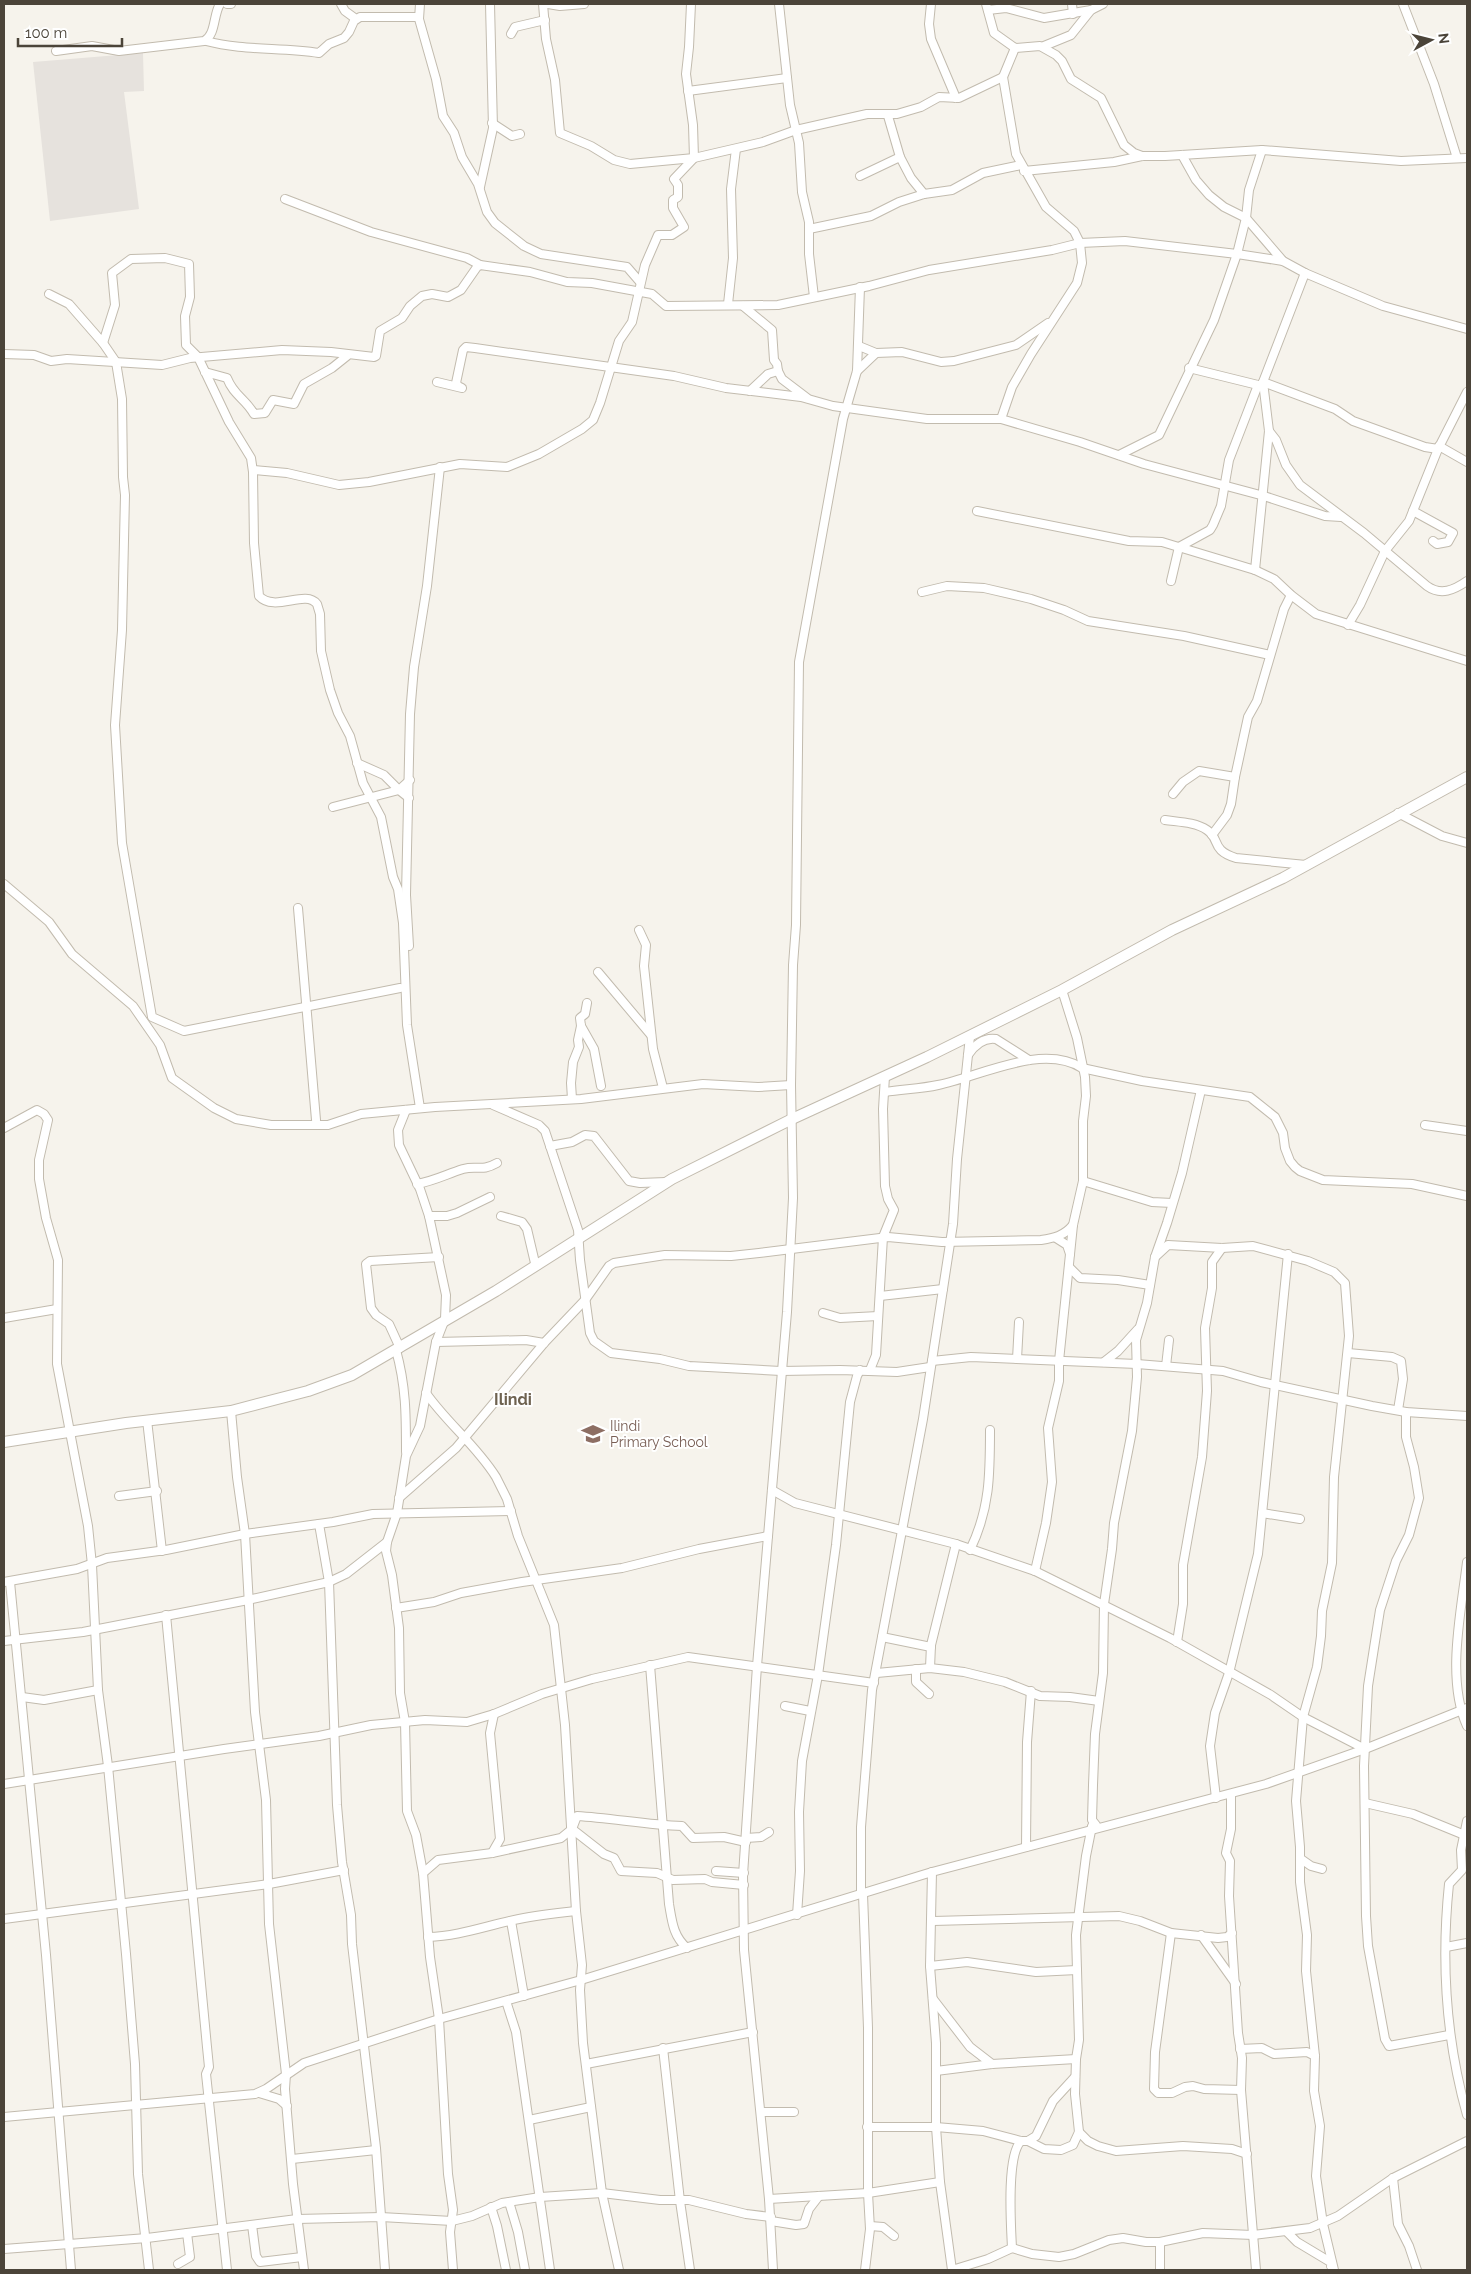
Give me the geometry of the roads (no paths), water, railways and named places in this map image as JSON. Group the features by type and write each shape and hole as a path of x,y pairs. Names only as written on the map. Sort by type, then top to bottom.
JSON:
{"street":[{"path":"206,41 211,33 214,16 220,4"},
{"path":"341,4 345,11 356,19 376,16 419,17"},
{"path":"420,4 419,17 436,79 443,116 454,133 462,158 480,187 487,212 495,223 524,246 547,256 581,259 626,268 640,282"},
{"path":"480,187 492,123 490,4"},
{"path":"543,4 547,42 556,84 558,128 562,135 591,146 618,161 630,164 694,158 736,150 796,130 866,114 888,116 921,107 939,97 956,98 1003,77"},
{"path":"548,4 564,6 584,4"},
{"path":"691,4 690,47 686,67 694,158"},
{"path":"779,4 787,78 799,143 802,192 810,229 809,254 814,297"},
{"path":"931,4 929,24 931,39 956,98"},
{"path":"1025,4 1026,14"},
{"path":"1072,4 1073,14"},
{"path":"1091,10 1078,29 1071,35 1044,46 1015,48 994,33 987,7 1006,8 1044,18 1091,10 1103,4"},
{"path":"1403,4 1434,84 1457,158"},
{"path":"56,52 92,46 119,51 206,41 249,49 306,50 320,53 329,44 344,38 356,19"},
{"path":"511,34 516,27 545,20"},
{"path":"1044,46 1062,61 1071,79 1102,98 1124,145 1134,153 1142,156"},
{"path":"1001,418 1012,386 1077,283 1082,263 1080,243 1069,225 1046,207 1022,168 1016,154 1003,77 1015,48"},
{"path":"688,92 787,78"},
{"path":"888,116 900,156 911,178 924,194"},
{"path":"492,123 512,136 520,134"},
{"path":"728,304 734,258 731,189 736,150"},
{"path":"1119,455 1158,435 1214,320 1237,254 1246,218 1249,190 1262,150"},
{"path":"810,229 871,216 899,202 924,194 952,190 986,172 1022,168 1114,162 1142,156 1262,150 1401,160 1467,158"},
{"path":"1182,155 1196,180 1209,195 1224,207 1246,218 1283,262"},
{"path":"860,176 900,156"},
{"path":"253,470 287,474 339,485 369,482 468,464 509,467 539,454 582,429 593,420 619,341 632,322 645,265 658,235 672,235 684,227 672,208 673,200 678,197 679,191 678,185 674,181 676,175 694,158"},
{"path":"285,199 371,232 467,258 480,265 530,272 567,282 592,283 652,294 666,306 778,304 870,286 929,270 1052,250 1080,243 1125,241 1237,254 1283,262 1304,273 1400,312 1467,329"},
{"path":"103,343 115,305 112,273 131,259 164,258 189,264 190,297 185,316 186,345 198,357 229,422 251,458 259,596 263,600 272,602 308,598 317,604 320,614 321,651 330,690 338,713 352,741 357,763 370,798 381,816 400,898 403,923 404,991 407,1025 420,1108"},
{"path":"4,354 34,355 51,361 67,359 162,364 198,357 282,350 331,352 374,358 376,356 380,331 402,318 410,306 422,296 432,294 448,297 463,289 480,265"},
{"path":"1171,581 1179,547 1210,530 1213,526 1221,506 1233,451 1304,273"},
{"path":"772,2270 771,2219 744,1931 744,1873 757,1666 772,1490 794,1181 791,1085 793,966 796,926 799,662 843,419 848,408 857,371 860,287"},
{"path":"49,294 69,304 103,343 116,362 122,399 125,495 122,630 115,725 122,843 152,1017 184,1031 404,991"},
{"path":"743,306 772,330 774,360 782,379 808,399"},
{"path":"859,346 876,353 902,352 942,362 954,361 1016,345 1052,320"},
{"path":"437,382 462,388 456,383 462,354 466,347 674,376 726,388 808,399 848,408 927,419 1001,418 1325,516 1341,517"},
{"path":"857,371 876,353"},
{"path":"205,372 228,378 232,391 249,405 254,414 265,413 273,400 294,404 304,384 347,356"},
{"path":"1189,368 1261,384 1335,409 1353,421 1426,448 1439,448 1467,462"},
{"path":"750,391 768,374 778,371"},
{"path":"1255,570 1269,432 1261,384"},
{"path":"1348,625 1360,605 1385,551 1404,530 1439,448 1467,392"},
{"path":"1269,432 1276,440 1286,465 1300,486 1434,591 1448,591 1467,581"},
{"path":"404,991 410,927 406,895 410,714 414,667 427,586 440,468"},
{"path":"977,511 1128,542 1162,542 1255,570 1274,579 1316,614 1467,661"},
{"path":"1413,511 1453,533 1448,542 1437,544 1433,541"},
{"path":"922,592 947,586 984,588 1031,599 1064,610 1088,621 1184,636 1270,655"},
{"path":"1212,834 1227,815 1231,804 1248,717 1257,700 1291,595"},
{"path":"357,763 384,775 409,798"},
{"path":"1173,794 1184,782 1199,771 1235,777"},
{"path":"4,1442 147,1420 231,1411 331,1384 359,1371 445,1319 496,1291 668,1182 792,1119 970,1036 1062,990 1172,930 1306,865 1467,777"},
{"path":"333,806 399,790 410,780"},
{"path":"1398,814 1442,836 1467,843"},
{"path":"1165,820 1199,826 1212,834 1214,842 1225,854 1236,858 1306,865"},
{"path":"4,884 49,922 72,954 133,1006 160,1045 172,1078 223,1113 236,1119 271,1125 316,1125 337,1123 361,1114 488,1103 572,1100 703,1084 758,1087 791,1085"},
{"path":"298,908 316,1120"},
{"path":"639,930 646,945 644,966 653,1052 663,1088"},
{"path":"598,972 651,1035"},
{"path":"1035,1571 1052,1482 1048,1435 1059,1382 1059,1360 1073,1225 1082,1181 1083,1121 1086,1096 1085,1077 1071,1014 1062,990"},
{"path":"572,1100 573,1062 579,1047 580,1018 586,1014 587,1003"},
{"path":"580,1026 594,1049 601,1086"},
{"path":"865,2270 870,2226 867,2127 868,2028 861,1827 870,1714 882,1637 904,1529 943,1289 955,1204 956,1165 966,1078 966,1057 970,1036"},
{"path":"966,1057 979,1043 996,1038 1029,1060"},
{"path":"884,1092 936,1086 1029,1060 1059,1059 1074,1063 1082,1068 1142,1081 1241,1095 1256,1100 1275,1117 1283,1133 1285,1148 1290,1161 1300,1171 1332,1182 1412,1184 1467,1196"},
{"path":"870,1370 876,1355 883,1237 894,1210 888,1199 885,1186 883,1109 886,1076"},
{"path":"867,2127 936,2127 983,2131 1024,2141 1044,2149 1061,2150 1073,2145 1079,2132 1075,2077 1079,2040 1076,1935 1086,1856 1092,1826 1096,1825 1092,1820 1092,1812 1095,1734 1103,1673 1104,1604 1114,1520 1132,1431 1137,1364 1136,1340 1144,1315 1155,1257 1182,1173 1201,1090"},
{"path":"488,1103 540,1125 545,1131 577,1227 585,1300 592,1338 611,1353 654,1358 689,1366 781,1371 870,1370 897,1372 971,1357 1166,1366 1232,1373 1274,1385 1341,1400 1402,1411 1467,1416"},
{"path":"4,1128 37,1110 47,1118 39,1160 39,1179 46,1218 57,1255 57,1364 71,1432 92,1565 98,1690 108,1766 120,1902 137,2106 138,2174 147,2238 149,2270"},
{"path":"406,1110 398,1130 398,1139 429,1216 446,1290 445,1319 436,1342 420,1426 406,1456"},
{"path":"1425,1125 1467,1131"},
{"path":"550,1146 572,1142 585,1135 594,1136 629,1181 640,1183 668,1182"},
{"path":"417,1184 435,1181 440,1176 465,1169 486,1169 497,1163"},
{"path":"1082,1181 1152,1202 1172,1203"},
{"path":"429,1216 448,1216 490,1197"},
{"path":"501,1216 522,1222 527,1230 535,1262 538,1265"},
{"path":"399,1498 442,1462 544,1343 585,1300 609,1266 617,1262 665,1254 730,1256 883,1237 949,1242 1056,1238 1068,1231 1073,1225"},
{"path":"1056,1238 1067,1245 1071,1255"},
{"path":"1155,1257 1168,1245 1222,1248 1254,1246 1288,1254 1334,1272 1345,1283 1348,1306 1348,1353 1341,1400 1334,1478 1332,1563 1322,1611 1317,1667 1303,1717 1300,1773 1296,1801 1301,1859 1300,1882 1307,1935 1306,1971 1315,2056 1314,2091 1320,2126 1316,2167 1323,2224 1332,2268"},
{"path":"1177,1642 1184,1604 1184,1557 1202,1458 1207,1392 1205,1328 1212,1288 1212,1262 1222,1248"},
{"path":"1216,1798 1210,1746 1215,1713 1229,1673 1258,1554 1288,1254"},
{"path":"439,1257 370,1261 366,1264 372,1308 376,1315 389,1324 398,1349 404,1380 406,1456 396,1513 386,1551 392,1575 396,1608 400,1692 405,1722 408,1811 416,1834 423,1873 428,1937 439,2019 448,2174 454,2210 450,2232 453,2270"},
{"path":"1070,1268 1080,1278 1118,1280 1150,1286"},
{"path":"880,1296 943,1289"},
{"path":"4,1318 56,1309"},
{"path":"823,1312 840,1318 878,1316"},
{"path":"1017,1359 1019,1322"},
{"path":"1104,1362 1118,1351 1139,1328"},
{"path":"436,1342 526,1340 544,1343"},
{"path":"1166,1366 1169,1340"},
{"path":"1348,1353 1392,1357 1401,1362 1403,1379 1402,1411 1419,1498 1409,1535 1396,1561 1380,1610 1368,1686 1365,1749 1364,1867 1368,1946 1389,2046 1449,2035"},
{"path":"797,1915 800,1871 800,1787 836,1545 850,1402 856,1376 860,1370"},
{"path":"426,1392 438,1410 484,1458 496,1477 511,1511 518,1536 554,1625 561,1689 572,1829 576,1911 582,1965 581,2021 602,2192 619,2270"},
{"path":"231,1411 236,1477 245,1534 258,1744 266,1800 270,1937 286,2074 285,2085 297,2219 304,2270"},
{"path":"147,1420 157,1491 162,1551"},
{"path":"970,1550 986,1508 990,1469 990,1430"},
{"path":"772,1490 796,1503 904,1529 956,1544 1035,1571 1177,1642 1271,1695 1303,1717 1365,1749"},
{"path":"119,1496 157,1491"},
{"path":"72,2270 22,1697 7,1582 92,1565 107,1558 162,1551 245,1534 320,1524 373,1514 511,1511"},
{"path":"1262,1513 1300,1519"},
{"path":"320,1524 329,1582 338,1813 365,2043 376,2150 385,2270"},
{"path":"396,1608 434,1602 461,1593 566,1578 592,1570 622,1568 699,1549 768,1536"},
{"path":"4,1641 16,1641 95,1629 248,1600 329,1582 346,1574 387,1542"},
{"path":"930,1668 931,1647 956,1544"},
{"path":"1467,1562 1462,1595 1456,1676 1467,1726"},
{"path":"166,1615 207,2047 208,2067 206,2074 227,2270"},
{"path":"882,1637 931,1647"},
{"path":"4,1784 108,1766 145,1763 180,1756 319,1736 335,1731 429,1720 461,1723 494,1714 525,1700 561,1689 688,1656 874,1683"},
{"path":"650,1665 666,1877 675,1934 677,1939 687,1948"},
{"path":"877,1673 930,1668 964,1672 1031,1691 1040,1696 1070,1697 1099,1702"},
{"path":"916,1669 916,1682 929,1694"},
{"path":"22,1697 44,1700 98,1690"},
{"path":"1026,1847 1027,1742 1031,1691"},
{"path":"786,1706 810,1711"},
{"path":"259,2093 286,2074 313,2060 439,2019 581,1980 932,1872 1231,1794 1300,1773 1464,1710"},
{"path":"492,1853 500,1839 497,1789 490,1733 494,1714"},
{"path":"1231,1794 1231,1829 1226,1850 1230,1861 1229,1896 1236,1984 1241,2090 1256,2270"},
{"path":"1365,1803 1413,1814 1466,1835"},
{"path":"423,1873 432,1863 438,1860 492,1853 561,1838 572,1829 577,1816 613,1818 662,1826 682,1826 693,1838 724,1837 746,1840 761,1837 768,1832"},
{"path":"1467,1821 1466,1835 1460,1850 1462,1870 1449,1884 1446,1947 1449,2035 1459,2087 1467,2115"},
{"path":"572,1829 604,1854 614,1858 621,1871 657,1873 676,1880 705,1879 712,1882 744,1885"},
{"path":"1301,1859 1311,1866 1322,1868"},
{"path":"4,1919 120,1902 269,1884 344,1870"},
{"path":"716,1871 744,1873"},
{"path":"932,1872 933,1921 930,1966 936,2071 936,2127 940,2182 952,2270 988,2259 1012,2248 1032,2254 1059,2257 1074,2254 1109,2240 1122,2238 1160,2242 1203,2233 1253,2235 1310,2228 1323,2224 1348,2210 1393,2178 1467,2141"},
{"path":"428,1937 472,1932 511,1921 551,1913 576,1911"},
{"path":"933,1921 1126,1917 1171,1933 1222,1938 1232,1933"},
{"path":"511,1921 524,1996"},
{"path":"1171,1933 1155,2052 1154,2089 1158,2093 1167,2094 1193,2086 1204,2089 1241,2090"},
{"path":"1201,1935 1236,1984"},
{"path":"1446,1947 1467,1943"},
{"path":"930,1966 968,1962 1036,1972 1078,1970"},
{"path":"932,1998 970,2046 992,2064"},
{"path":"506,2000 516,2032 550,2270"},
{"path":"586,2064 753,2032"},
{"path":"663,2048 680,2201 690,2270"},
{"path":"1240,2049 1262,2048 1274,2054 1308,2052 1315,2056"},
{"path":"936,2071 992,2064 1076,2059"},
{"path":"1012,2248 1012,2163 1016,2146 1036,2136 1053,2101 1075,2077"},
{"path":"4,2117 137,2106 259,2093 279,2099 287,2106"},
{"path":"529,2120 591,2107"},
{"path":"761,2112 794,2112"},
{"path":"1079,2132 1088,2141 1116,2151 1183,2146 1232,2149 1247,2154"},
{"path":"292,2159 376,2150"},
{"path":"1393,2178 1398,2224 1409,2246 1417,2270"},
{"path":"769,2200 868,2193 940,2182"},
{"path":"4,2249 70,2242 147,2238 297,2219 381,2217 452,2221 509,2202 540,2197 602,2192 698,2202 796,2225 804,2224 810,2206 819,2196"},
{"path":"509,2202 518,2232 525,2270"},
{"path":"491,2207 506,2270"},
{"path":"252,2225 256,2256 260,2262 302,2257"},
{"path":"870,2226 883,2226 894,2236"},
{"path":"1287,2232 1296,2242 1332,2268"},
{"path":"178,2264 190,2257 188,2233"},
{"path":"1160,2242 1160,2270"}],"place":[{"name":"Ilindi Primary School","path":"593,1434"}],"district":[{"name":"Ilindi","path":"513,1399"}]}
